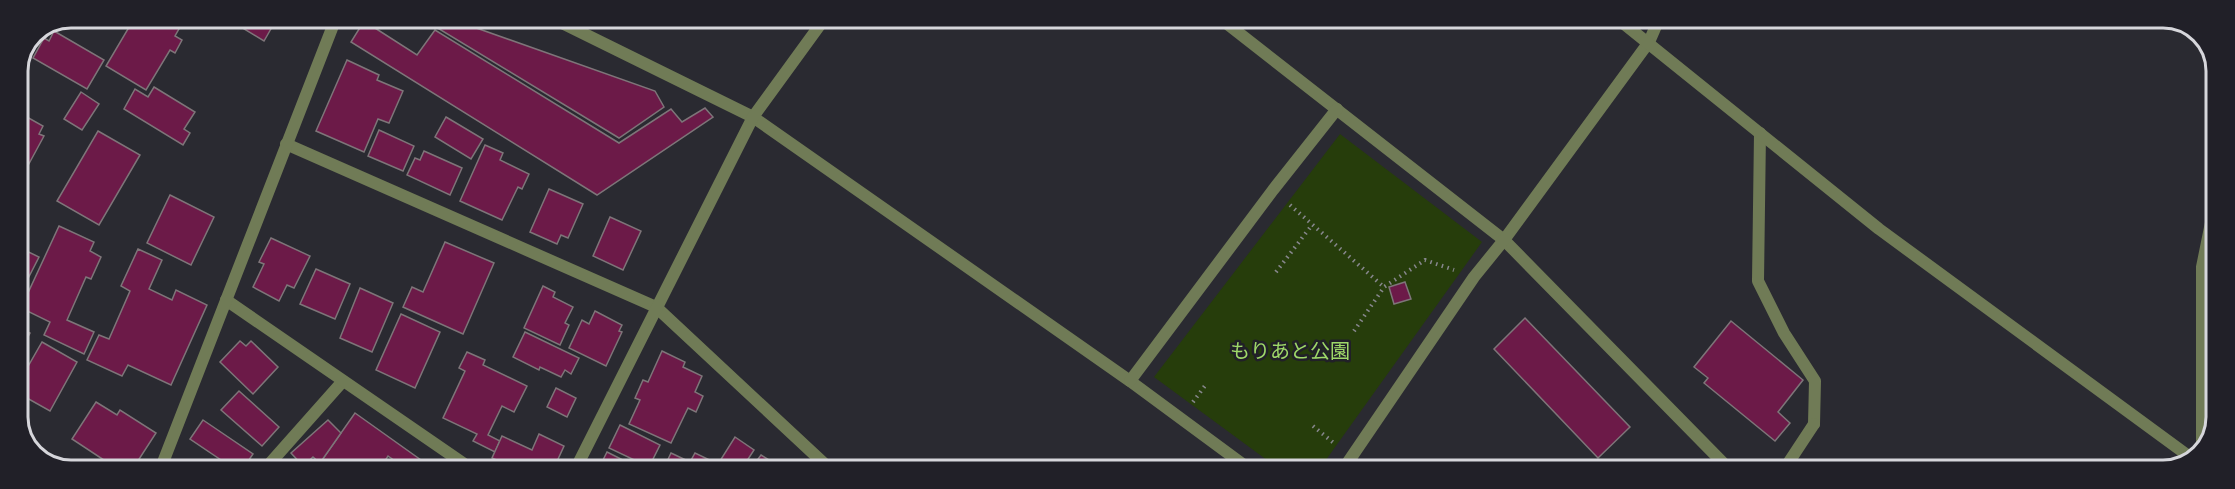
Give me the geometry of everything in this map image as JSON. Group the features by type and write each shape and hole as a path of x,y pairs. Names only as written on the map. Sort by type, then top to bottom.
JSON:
{"street":[{"path":"164,460 332,28"},
{"path":"572,28 753,117 1130,381 1237,460"},
{"path":"580,460 753,117 818,28"},
{"path":"1233,28 1504,240 1720,460"},
{"path":"1630,28 1879,230 2186,454"},
{"path":"1349,460 1474,277 1504,240 1649,42 1655,28"},
{"path":"1130,381 1273,190 1337,109"},
{"path":"1760,133 1758,281 1784,333 1815,381 1814,424 1790,460"},
{"path":"286,144 656,307 820,460"},
{"path":"2202,436 2202,267 2206,247"},
{"path":"226,300 458,460"},
{"path":"273,460 343,381"}],"path":[{"path":"1273,190 1384,287"},
{"path":"1276,272 1312,225"},
{"path":"1354,331 1384,287 1425,260 1474,277"}],"green space":[{"name":"もりあと公園","path":"1340,134 1482,242 1326,460 1267,460 1154,377"}],"building":[{"path":"180,28 175,36 182,40 175,53 170,50 146,90 106,66 128,29"},
{"path":"243,28 271,28 264,41"},
{"path":"360,28 375,28 417,55 435,30 619,143 671,109 682,122 705,108 713,117 597,195 351,42"},
{"path":"438,28 476,28 655,91 664,107 619,138"},
{"path":"55,32 104,60 87,89 33,58 43,39 49,41"},
{"path":"347,60 379,75 377,80 403,91 389,123 378,119 364,152 316,131"},
{"path":"154,87 195,112 184,129 190,133 183,145 124,109 135,89 148,97"},
{"path":"81,92 99,104 82,130 64,119"},
{"path":"446,117 483,139 471,159 435,137"},
{"path":"28,118 43,126 39,134 44,136 28,165"},
{"path":"379,130 414,146 403,171 368,156"},
{"path":"98,131 140,155 99,225 57,201"},
{"path":"485,145 503,153 500,160 529,174 522,189 518,187 502,220 460,201"},
{"path":"424,151 462,168 450,195 407,175 415,158 420,160"},
{"path":"549,189 583,204 568,238 561,235 557,244 530,232"},
{"path":"170,195 214,217 191,265 147,243"},
{"path":"610,217 641,231 623,270 593,256"},
{"path":"59,226 94,242 90,251 101,257 91,279 86,277 67,320 94,332 84,354 44,335 50,322 29,312 29,292"},
{"path":"271,238 310,256 294,288 287,285 279,301 253,287 264,264 259,262"},
{"path":"445,242 494,263 463,334 403,307 412,287 423,292"},
{"path":"138,249 162,260 149,289 172,300 176,290 207,305 171,385 128,365 122,376 87,360 99,335 109,339 130,291 121,286"},
{"path":"29,252 39,257 29,277"},
{"path":"316,269 350,284 335,319 300,304"},
{"path":"1405,282 1411,299 1394,304 1389,287"},
{"path":"543,286 555,292 553,297 573,307 565,323 569,325 560,345 524,328"},
{"path":"360,288 393,303 372,352 340,338"},
{"path":"595,311 622,325 619,331 622,332 606,366 569,348 582,320 589,324"},
{"path":"401,314 440,332 415,388 376,370"},
{"path":"1525,318 1630,427 1598,458 1494,349"},
{"path":"1731,321 1803,380 1778,412 1790,423 1775,441 1704,383 1708,378 1694,367"},
{"path":"525,332 579,358 571,374 565,370 561,377 540,367 539,370 513,357"},
{"path":"240,341 246,346 251,341 278,367 253,394 220,362"},
{"path":"42,342 77,362 50,411 29,399 29,365"},
{"path":"662,351 685,362 683,367 702,376 695,392 703,396 696,412 688,408 671,443 629,424 640,400 635,398 643,380 648,382"},
{"path":"467,352 485,360 483,365 527,386 514,412 502,406 488,435 500,441 495,452 473,441 477,434 443,418 465,371 459,368"},
{"path":"556,388 576,398 567,417 547,407"},
{"path":"239,391 279,427 262,446 221,410"},
{"path":"96,402 117,415 120,410 156,433 138,460 104,460 72,439"},
{"path":"355,413 421,460 394,460 388,456 385,460 322,460"},
{"path":"203,420 253,454 249,460 221,460 190,439"},
{"path":"328,420 341,433 322,460 313,457 310,460 297,460 291,453"},
{"path":"620,425 660,445 652,460 634,460 609,448"},
{"path":"539,434 564,446 558,460 496,460 492,458 502,436 532,450"},
{"path":"735,437 754,450 748,460 721,460"},
{"path":"607,452 623,460 603,460"},
{"path":"671,453 686,460 668,460"},
{"path":"695,453 710,460 691,460"},
{"path":"761,455 769,460 757,460"}]}
